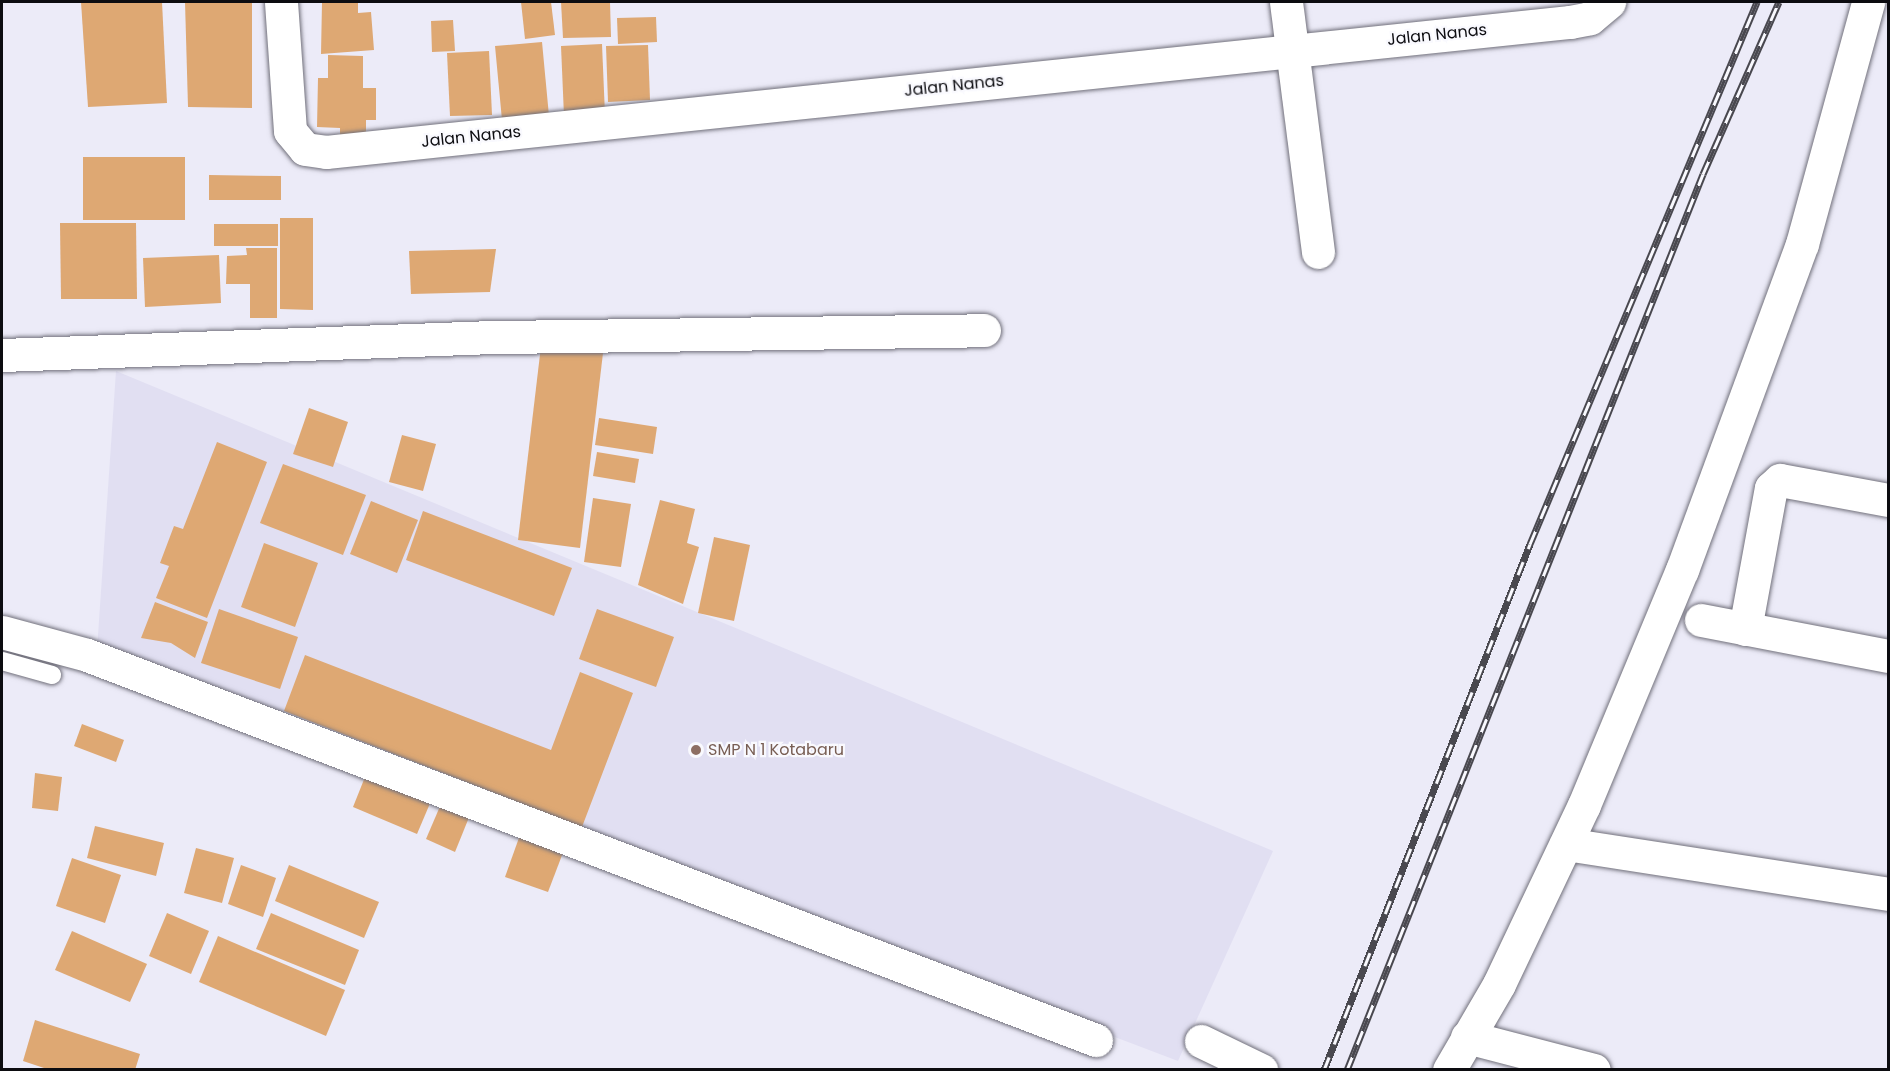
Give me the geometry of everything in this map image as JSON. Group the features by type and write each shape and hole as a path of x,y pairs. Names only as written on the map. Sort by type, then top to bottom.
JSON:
{"street":[{"name":"Jalan Nanas","path":"281,2 289,123 305,149 326,152 1570,22 1605,7"},
{"path":"1286,2 1289,50 1318,252"},
{"path":"1449,1070 1566,844 1682,570 1790,280 1849,85 1868,2"},
{"path":"2,355 501,337 984,330"},
{"path":"1745,629 1771,488 1780,480 1888,500"},
{"path":"1701,620 1888,656"},
{"path":"2,632 87,655 1096,1040"},
{"path":"1566,844 1888,894"},
{"path":"1467,1037 1594,1070"},
{"path":"1201,1041 1261,1070"}],"lane":[{"path":"2,661 52,675"}],"shaded area":[{"name":"SMP N 1 Kotabaru","path":"116,371 1273,851 1178,1061 97,650"}],"building":[{"path":"81,2 162,2 167,103 88,107"},
{"path":"185,2 252,2 252,108 188,107"},
{"path":"322,2 358,2 358,13 371,12 374,50 321,54"},
{"path":"521,2 551,2 555,35 525,39"},
{"path":"561,2 610,2 611,37 563,38"},
{"path":"656,17 657,42 618,44 617,18"},
{"path":"453,20 455,51 432,52 431,21"},
{"path":"542,42 549,116 502,120 495,46"},
{"path":"602,44 605,115 564,116 561,46"},
{"path":"648,45 650,100 608,102 606,46"},
{"path":"489,51 492,115 450,116 447,53"},
{"path":"328,55 363,56 363,88 376,88 376,120 366,120 366,137 340,137 340,128 317,127 318,78 328,78"},
{"path":"83,157 185,157 185,220 83,220"},
{"path":"209,175 281,176 281,200 209,200"},
{"path":"280,218 313,218 313,310 280,309"},
{"path":"60,223 136,223 137,299 61,299"},
{"path":"214,224 278,224 278,246 214,246"},
{"path":"246,248 277,248 277,318 250,318 250,284 226,284 227,256 247,255"},
{"path":"496,249 490,292 411,294 409,251"},
{"path":"219,255 221,303 145,307 143,258"},
{"path":"541,346 603,353 580,548 518,540"},
{"path":"309,408 348,422 333,467 293,454"},
{"path":"599,418 657,427 653,454 595,445"},
{"path":"402,435 436,444 423,491 389,482"},
{"path":"217,442 267,462 207,618 156,598 169,566 160,563 174,526 183,529"},
{"path":"597,452 639,459 635,483 593,476"},
{"path":"283,464 366,495 343,555 260,523"},
{"path":"593,498 631,504 621,567 584,562"},
{"path":"660,500 695,509 687,543 699,547 683,604 638,585"},
{"path":"371,501 418,520 397,573 350,554"},
{"path":"423,511 572,568 554,616 406,560"},
{"path":"714,537 750,545 734,621 698,613"},
{"path":"264,543 318,563 295,627 241,607"},
{"path":"155,602 208,622 195,658 171,643 141,638"},
{"path":"219,609 298,637 280,689 201,663"},
{"path":"597,609 674,637 656,687 579,659"},
{"path":"305,655 551,750 580,672 633,693 582,827 284,711"},
{"path":"82,724 124,740 116,762 74,746"},
{"path":"369,767 434,794 417,834 353,807"},
{"path":"35,773 62,777 58,811 32,808"},
{"path":"444,797 472,810 455,852 426,839"},
{"path":"95,826 164,843 156,876 87,858"},
{"path":"520,835 564,850 548,892 505,877"},
{"path":"196,848 234,858 222,903 184,893"},
{"path":"72,858 121,875 105,923 56,906"},
{"path":"241,865 276,878 263,917 228,904"},
{"path":"289,865 379,902 364,938 275,901"},
{"path":"167,913 209,931 191,974 149,956"},
{"path":"271,913 359,950 345,985 256,949"},
{"path":"72,931 147,964 130,1002 55,970"},
{"path":"218,936 345,990 326,1036 199,982"},
{"path":"35,1020 140,1054 135,1070 50,1070 23,1061"}],"railway":[{"path":"1324,1070 1530,544 1757,2"},
{"path":"1347,1070 1703,174 1779,2"}],"place":[{"name":"SMP N 1 Kotabaru","path":"696,750"}]}
